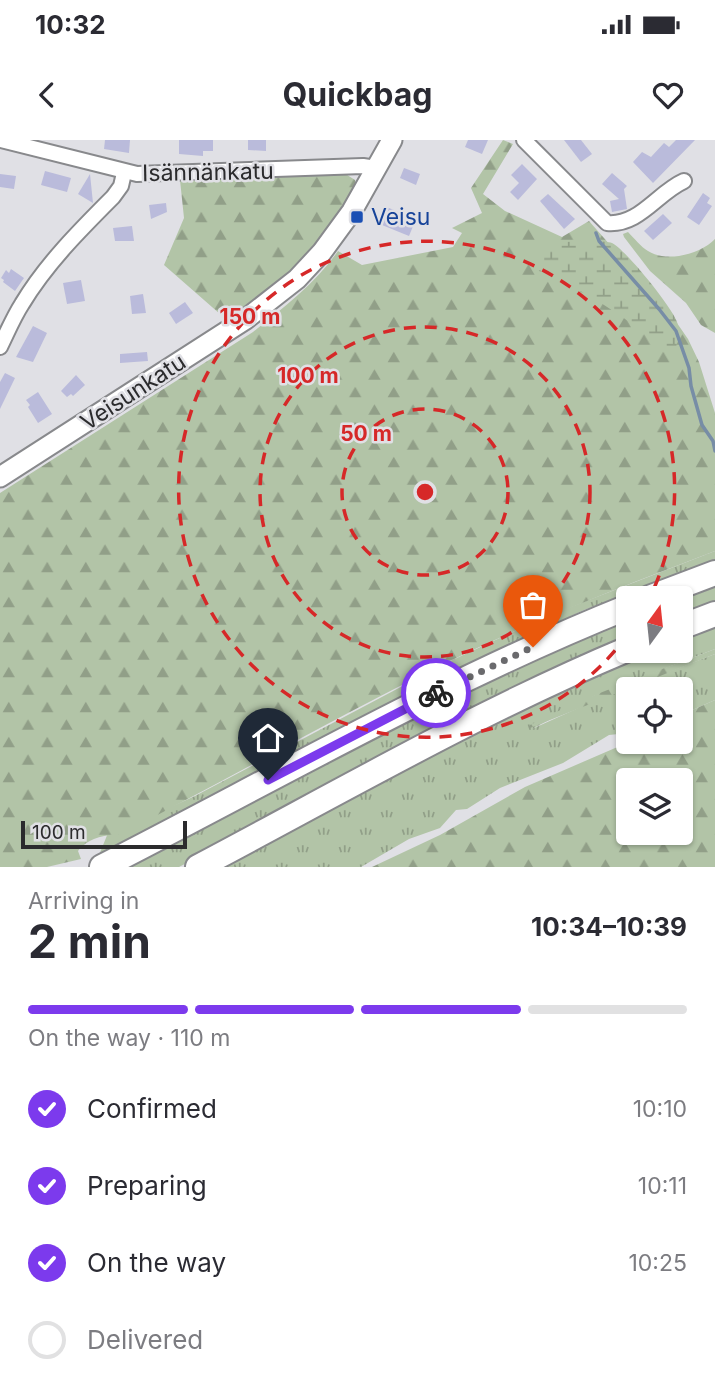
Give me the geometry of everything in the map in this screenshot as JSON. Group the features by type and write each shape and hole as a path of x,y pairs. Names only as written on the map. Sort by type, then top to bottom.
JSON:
{"highway":[{"path":"681,586 715,573"},
{"path":"102,867 425,698 513,656 616,612"},
{"path":"693,623 715,614"},
{"path":"198,867 442,738 616,655"}],"street":[{"name":"Isännänkatu","path":"1,140 124,173 376,168"},
{"name":"Veisunkatu","path":"0,477 272,300 297,279 322,252 352,211 392,140"},
{"path":"524,140 607,223 619,225 632,219 670,188 684,181"},
{"path":"0,347 36,282 113,197 121,186 124,173"}],"green space":[{"path":"503,140 513,144 483,194 505,211 562,237 589,221 670,313 688,339 699,362 715,413 715,551 623,586 616,586 616,589 446,663 118,835 90,840 78,851 81,859 47,867 0,867 0,493 253,332 309,285 338,251 362,265 453,247 462,233 452,228 482,213 471,188"},
{"path":"344,173 355,180 357,188 305,265 228,321 164,265 184,218 180,180"},
{"path":"628,232 645,249 665,256 693,253 715,239 715,333 701,325 686,303 650,271 624,237 623,234"},
{"path":"547,242 612,243 648,279 667,304 677,322 676,349 673,351 653,341 602,303 539,271 537,259"},
{"path":"715,551 715,560 647,586 625,586"},
{"path":"715,582 715,604 693,612 693,592"},
{"path":"616,589 616,598 452,671 99,855 108,833 195,796 446,663 545,617"},
{"path":"616,621 616,645 179,867 120,867 366,736"},
{"path":"715,627 715,649 693,658 693,636"},
{"path":"715,649 715,654 693,663 693,657"},
{"path":"715,654 715,700 693,710 693,677 656,677"},
{"path":"627,663 679,663 643,677 616,677 616,687 532,729 616,692 616,734 609,735 563,763 500,788 467,809 456,810 440,828 409,839 361,867 224,867 438,753"},
{"path":"677,663 692,663 658,677 640,677"},
{"path":"616,686 616,694 530,728 530,725"},
{"path":"715,700 715,867 372,867 440,835 525,787 616,748 616,754 693,754 693,710"}],"building":[{"path":"105,140 130,140 129,153 104,149"},
{"path":"179,140 213,140 213,151 203,151 203,156 179,154"},
{"path":"248,140 266,140 266,151 248,150"},
{"path":"468,140 488,140 482,154 465,147"},
{"path":"564,140 581,140 592,154 581,162"},
{"path":"676,140 695,140 653,183 633,162 642,152 651,157 664,143 669,147"},
{"path":"522,164 537,179 518,200 510,192 519,183 511,175"},
{"path":"404,168 420,174 416,185 400,178"},
{"path":"45,171 71,178 67,192 41,185"},
{"path":"612,173 627,186 624,189 627,209 612,212 610,201 619,199 602,184"},
{"path":"0,174 16,176 14,189 0,187"},
{"path":"90,174 93,203 78,194"},
{"path":"703,193 710,198 707,203 712,206 699,225 687,217"},
{"path":"548,194 575,219 564,229 540,201"},
{"path":"166,203 167,212 151,219 149,205"},
{"path":"384,206 416,219 409,236 377,223"},
{"path":"663,214 672,223 653,240 644,231"},
{"path":"132,226 134,241 115,241 113,228"},
{"path":"11,269 24,278 15,291 1,278 6,270 9,273"},
{"path":"81,280 85,301 67,304 63,283"},
{"path":"143,294 146,313 132,314 130,296"},
{"path":"185,302 193,313 176,324 169,313"},
{"path":"33,326 47,333 33,362 16,357"},
{"path":"147,352 148,361 120,363 120,354"},
{"path":"5,373 15,378 0,409 0,382"},
{"path":"76,375 85,385 73,396 71,394 67,397 61,391"},
{"path":"38,392 52,414 38,423 26,400"}],"waterway":[{"path":"596,233 599,241 676,331 689,368 702,425 713,441 715,451"}],"way so far":[{"path":"436,693 533,647"}],"place":[{"name":"Veisu","path":"357,217"}],"route":[{"path":"268,780 436,693"}]}
